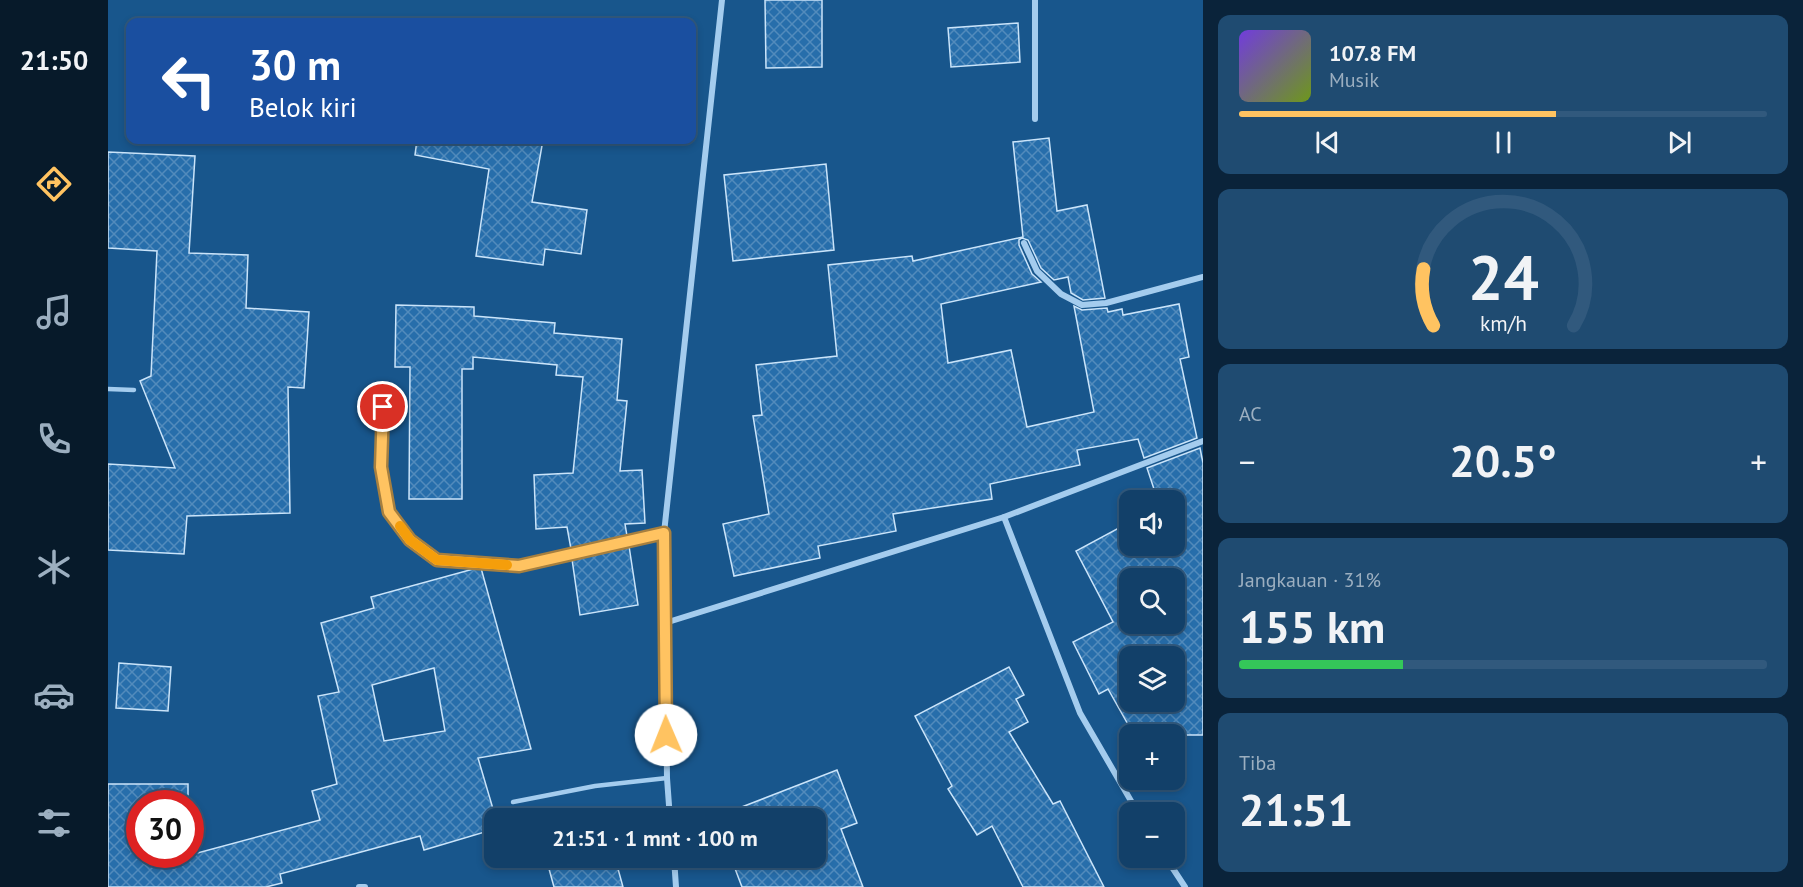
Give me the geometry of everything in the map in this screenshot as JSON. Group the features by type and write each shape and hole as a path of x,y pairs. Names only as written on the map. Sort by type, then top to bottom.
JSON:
{"street":[{"path":"669,808 664,533 722,0"},
{"path":"1035,0 1035,119"},
{"path":"1024,243 1037,271 1061,294 1082,305 1106,303 1203,277"},
{"path":"383,387 381,467 389,512 410,540 437,560 519,566 664,533"},
{"path":"665,623 1004,517 1203,441"},
{"path":"1004,517 1080,713 1132,802"},
{"path":"675,868 676,887"},
{"path":"1173,868 1185,887"},
{"path":"359,887 365,887"}],"lane":[{"path":"108,389 134,390"},
{"path":"513,802 595,786 667,778"}],"building":[{"path":"765,0 822,0 822,67 766,68"},
{"path":"1018,23 1020,62 951,67 948,28"},
{"path":"1049,138 1057,211 1087,205 1105,298 1083,300 1071,293 1068,277 1054,280 1041,268 1028,240 1022,238 1019,240 1019,245 1032,274 1041,282 941,304 948,363 1011,350 1027,427 1094,412 1074,306 1082,310 1107,308 1108,312 1122,309 1123,315 1179,304 1189,357 1180,359 1197,438 1144,458 1138,439 1077,450 1080,465 990,484 992,499 893,514 896,531 818,546 820,558 734,576 723,524 769,514 753,416 762,415 756,365 837,356 828,265 912,256 913,261 1023,237 1013,142"},
{"path":"416,144 542,144 532,202 587,210 581,254 545,249 543,265 476,256 489,169 415,155"},
{"path":"108,152 195,156 189,253 248,255 246,308 309,312 304,388 288,387 290,513 187,516 184,554 108,550 108,464 175,468 140,381 151,376 157,251 108,248"},
{"path":"826,164 834,250 733,261 724,175"},
{"path":"396,305 474,307 474,316 555,323 554,333 622,339 617,400 627,401 620,471 642,470 645,523 625,524 627,536 571,549 567,527 536,529 534,475 573,473 583,377 556,375 557,365 473,357 473,369 462,369 462,499 409,499 410,367 395,367"},
{"path":"1200,448 1203,463 1203,735 1185,735 1185,724 1128,724 1121,712 1185,712 1185,646 1119,646 1119,708 1108,689 1099,694 1073,642 1113,622 1076,551 1119,528 1119,556 1185,556 1185,490 1154,490 1147,468"},
{"path":"629,546 638,605 580,615 572,559"},
{"path":"481,568 531,749 478,758 493,808 484,808 484,832 424,850 420,836 280,874 282,883 266,887 108,887 108,784 188,784 188,790 126,790 126,868 204,868 204,851 320,820 312,791 337,784 318,696 339,692 321,623 374,608 371,597","holes":["434,668 445,731 384,741 372,685"]},
{"path":"119,663 171,667 168,711 116,708"},
{"path":"1009,667 1024,695 1016,699 1028,722 1009,732 1053,804 1060,801 1104,887 1023,887 992,826 977,835 948,789 952,786 915,716"},
{"path":"837,770 857,823 841,829 863,887 742,887 735,868 826,868 826,808 739,808"},
{"path":"549,868 618,868 623,887 554,887"}],"slow traffic":[{"path":"400,526 410,540 437,560 507,565"}],"route":[{"path":"383,407 381,467 389,512 410,540 437,560 519,566 664,533 666,735"}]}
